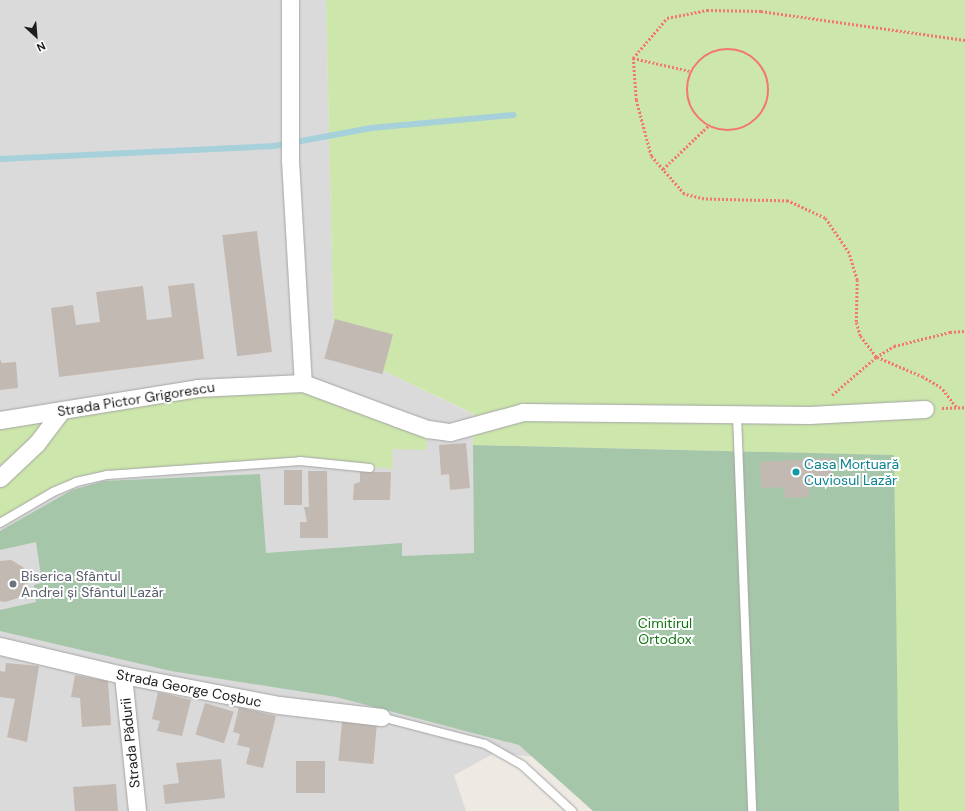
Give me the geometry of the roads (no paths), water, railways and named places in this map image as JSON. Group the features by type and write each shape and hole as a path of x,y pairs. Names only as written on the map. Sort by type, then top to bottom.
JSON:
{"street":[{"path":"290,0 290,160 303,383"},
{"name":"Strada Pictor Grigorescu","path":"0,420 197,388 303,383 428,429 450,432 523,412 809,415 924,409"},
{"path":"0,478 37,443 61,411"},
{"name":"Strada George Coșbuc","path":"0,646 123,675 279,705 380,717"},
{"name":"Strada Pădurii","path":"123,675 137,811"}],"lane":[{"path":"737,415 752,811"},
{"path":"0,523 53,492 76,482 107,475 300,461 370,468"},
{"path":"380,717 485,744 522,765 572,811"}],"waterway":[{"path":"0,159 274,146 371,128 513,115"}],"place":[{"name":"Casa Mortuară Cuviosul Lazăr","path":"796,472"},
{"name":"Biserica Sfântul Andrei și Sfântul Lazăr","path":"13,584"}],"park label":[{"name":"Cimitirul Ortodox","path":"665,632"}]}
